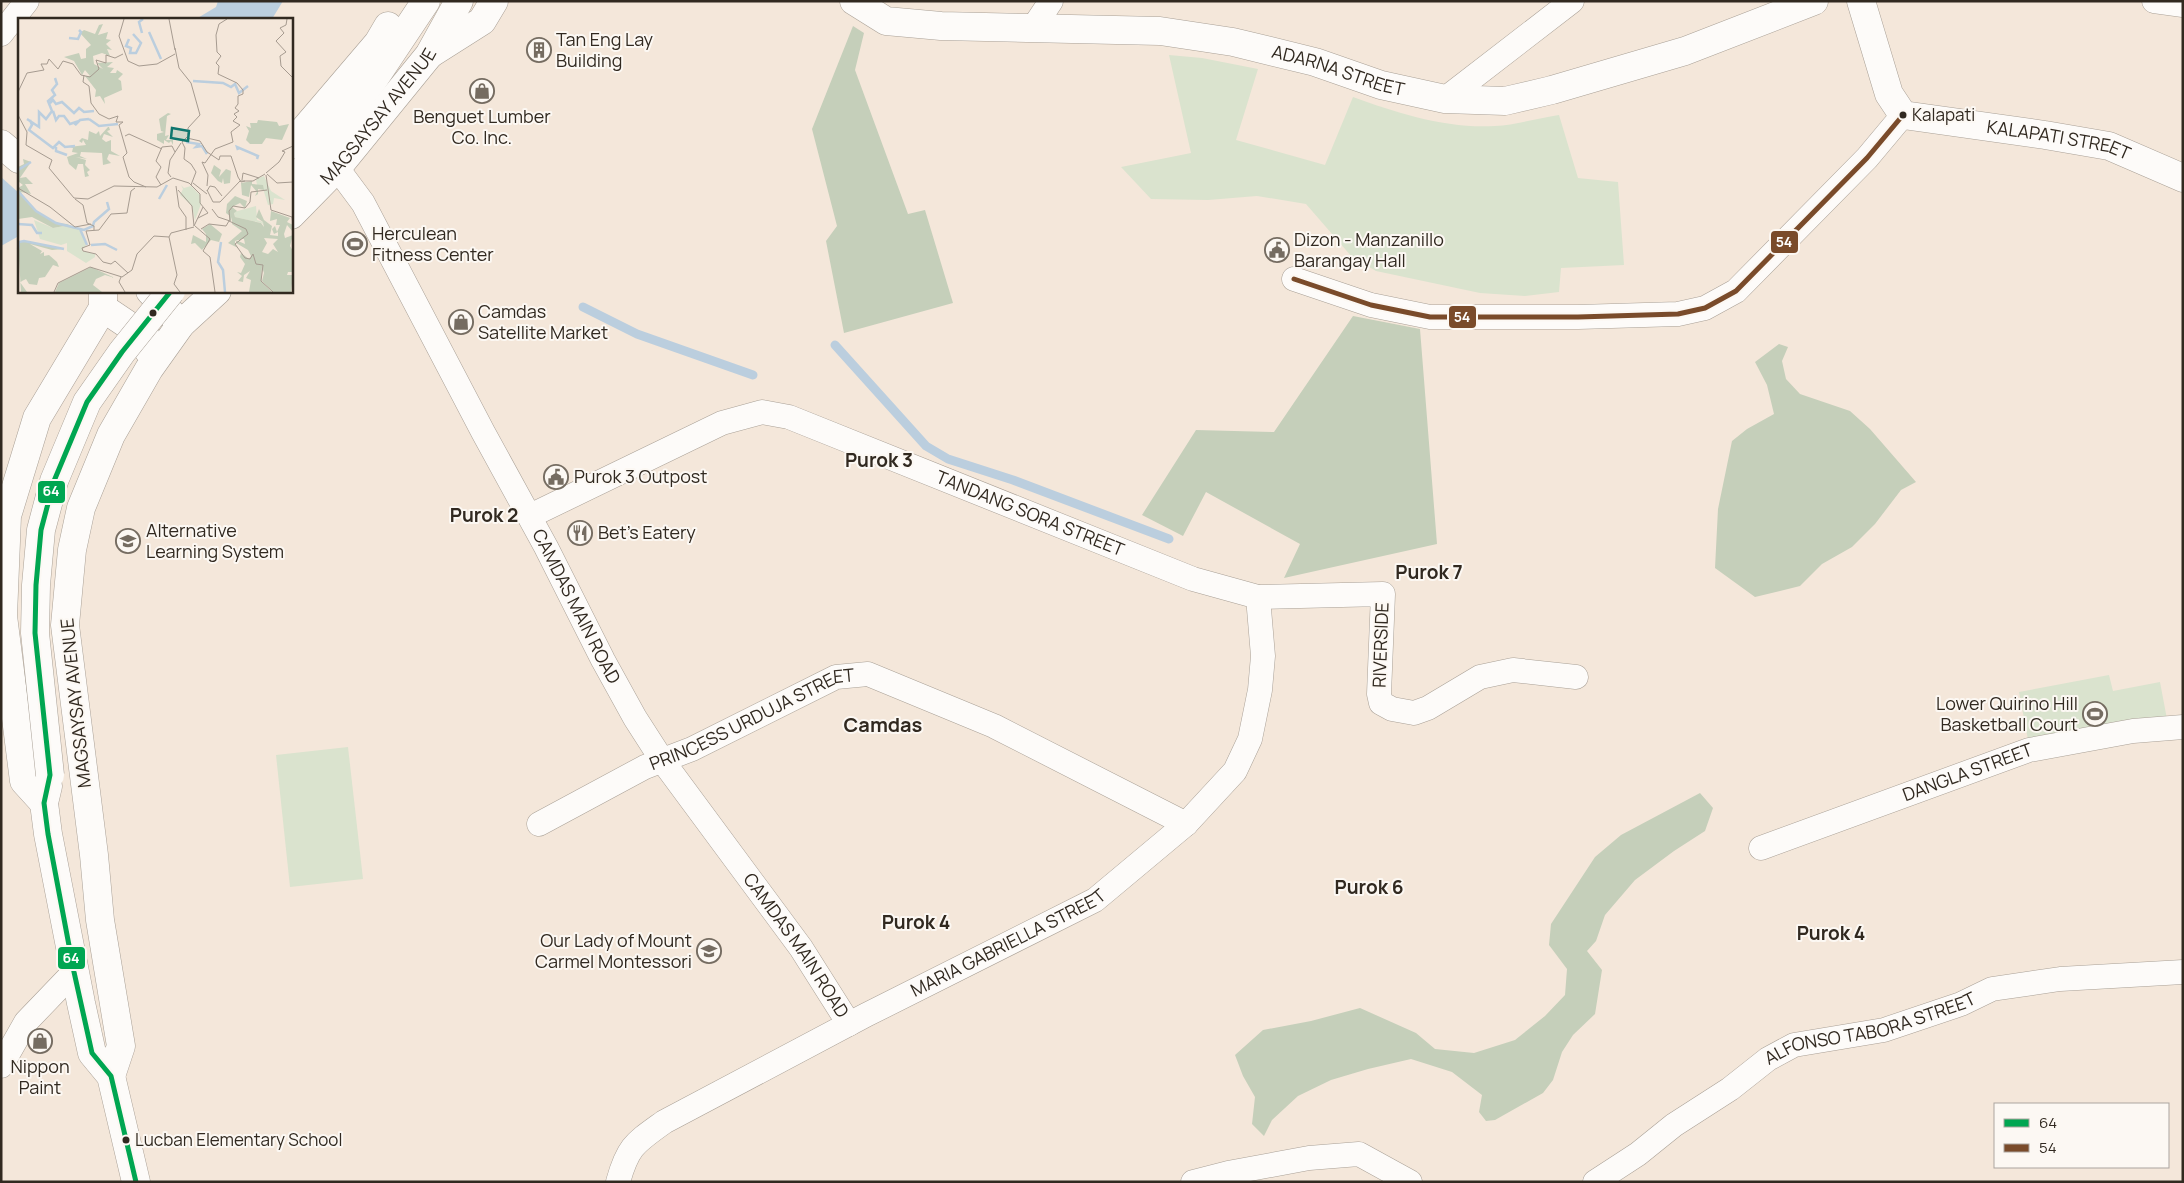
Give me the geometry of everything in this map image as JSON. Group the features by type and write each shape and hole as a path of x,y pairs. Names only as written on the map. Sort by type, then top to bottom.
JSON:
{"main road":[{"name":"MAGSAYSAY AVENUE","path":"292,185 372,82 406,14 426,1"},
{"path":"429,55 482,21 494,1"},
{"name":"ADARNA STREET","path":"854,1 886,21 940,26 1160,31 1233,42 1315,62 1381,85 1445,99 1505,101 1552,90 1685,50 1814,1"},
{"path":"1861,1 1889,94 1903,115"},
{"name":"MAGSAYSAY AVENUE","path":"406,14 456,5"},
{"name":"MAGSAYSAY AVENUE","path":"292,214 337,168 429,55 456,5"},
{"path":"292,144 378,42 406,14"},
{"name":"KALAPATI STREET","path":"1903,115 2109,146 2183,178"},
{"path":"151,292 181,324"},
{"name":"MAGSAYSAY AVENUE","path":"136,1182 111,1076 92,1054 49,842 44,803 50,775 35,633 36,585 41,530 54,481 87,402 122,352 170,292"},
{"name":"MAGSAYSAY AVENUE","path":"111,1076 121,1046 100,920 94,854 65,625 72,550 81,508 111,435 149,369 181,324 216,292"},
{"path":"44,803 24,781 3,616 7,516 37,418 103,300 146,337 149,369"}],"street":[{"path":"1,34 27,1"},
{"path":"1033,28 1051,1"},
{"path":"1445,99 1572,1"},
{"path":"2154,1 2183,5"},
{"path":"1294,278 1371,305 1430,317 1587,317 1678,314 1705,308 1736,291 1867,158 1903,115"},
{"name":"CAMDAS MAIN ROAD","path":"337,168 363,203 482,432 530,516 603,660 636,718 662,760 801,948 848,1024"},
{"name":"TANDANG SORA STREET","path":"530,516 722,423 762,412 789,418 1193,579 1258,598"},
{"name":"RIVERSIDE","path":"1258,598 1383,594 1378,694 1381,703 1392,709 1414,713 1428,708 1480,677 1513,670 1576,677"},
{"name":"MARIA GABRIELLA STREET","path":"618,1182 625,1158 637,1142 664,1122 848,1024 1095,900 1186,824 1235,771 1250,739 1260,690 1263,656 1258,598"},
{"name":"PRINCESS URDUJA STREET","path":"539,824 645,767 692,749 836,677 868,674 994,726 1186,824"},
{"name":"DANGLA STREET","path":"1761,848 1858,811 2030,750 2133,731 2183,727"},
{"path":"1,1066 26,1022 74,972"},
{"name":"ALFONSO TABORA STREET","path":"1595,1182 1638,1154 1674,1125 1730,1089 1768,1059 1794,1045 1884,1030 1961,1004 1992,989 2060,978 2183,972"},
{"path":"1193,1182 1228,1173 1309,1158 1359,1154 1410,1182"}],"green space":[{"path":"853,26 864,33 855,70 908,214 925,210 953,303 844,333 826,241 837,226 812,129"},
{"path":"1169,55 1202,58 1258,69 1236,140 1325,165 1353,97 1422,119 1459,125 1503,125 1559,115 1578,178 1618,182 1624,265 1561,268 1559,292 1525,296 1480,293 1376,271 1352,257 1306,204 1257,196 1208,200 1151,199 1121,167 1191,153"},
{"path":"1353,316 1420,329 1437,544 1284,578 1300,544 1206,492 1183,536 1142,515 1196,430 1274,432"},
{"path":"1779,344 1788,347 1782,361 1786,379 1800,394 1850,411 1870,429 1916,482 1901,490 1875,524 1852,547 1822,564 1800,586 1755,597 1715,568 1718,509 1732,441 1747,429 1774,414 1767,385 1755,362"},
{"name":"Lower Quirino Hill Basketball Court","path":"2109,675 2113,691 2160,682 2170,735 2032,761 2019,692"},
{"path":"348,747 363,879 290,887 276,755"},
{"path":"1700,793 1713,808 1705,831 1635,880 1605,915 1596,941 1587,951 1602,970 1595,1014 1573,1035 1562,1052 1553,1080 1543,1093 1495,1120 1486,1121 1479,1112 1482,1095 1452,1072 1411,1059 1331,1080 1298,1096 1272,1120 1264,1136 1252,1124 1255,1097 1243,1076 1235,1055 1263,1030 1311,1021 1360,1008 1416,1033 1435,1049 1474,1053 1515,1040 1545,1016 1565,995 1567,969 1549,945 1551,924 1595,857 1621,835"}],"water":[{"path":"218,1 283,1 273,18 198,18 216,7"},
{"path":"18,144 18,237 1,246 1,159"}],"pier":[{"path":"18,142 18,192 1,177 1,156"}],"waterway":[{"path":"583,307 637,334 753,375"},
{"path":"835,345 926,446 948,459 1013,480 1169,539"}],"transit line":[{"name":"54","path":"1294,279 1371,305 1430,317 1578,317 1678,314 1705,308 1736,291 1867,158 1903,115"},
{"name":"64","path":"136,1182 111,1076 92,1053 74,972 48,834 44,803 50,775 35,633 36,585 41,530 54,481 87,402 122,352 170,292"}],"place":[{"name":"Tan Eng Lay Building","path":"539,50"},
{"name":"Benguet Lumber Co. Inc.","path":"482,91"},
{"name":"Kalapati","path":"1903,115"},
{"name":"Herculean Fitness Center","path":"355,244"},
{"name":"Dizon - Manzanillo Barangay Hall","path":"1277,250"},
{"name":"Camdas Satellite Market","path":"461,322"},
{"name":"Purok 3 Outpost","path":"556,477"},
{"name":"Bet's Eatery","path":"580,533"},
{"name":"Alternative Learning System","path":"128,541"},
{"name":"Lower Quirino Hill Basketball Court","path":"2095,714"},
{"name":"Our Lady of Mount Carmel Montessori","path":"709,951"},
{"name":"Nippon Paint","path":"40,1041"},
{"name":"Lucban Elementary School","path":"126,1140"}],"district":[{"name":"Purok 3","path":"879,460"},
{"name":"Purok 2","path":"484,515"},
{"name":"Purok 7","path":"1429,572"},
{"name":"Camdas","path":"883,725"},
{"name":"Purok 6","path":"1369,887"},
{"name":"Purok 4","path":"916,922"},
{"name":"Purok 4","path":"1831,933"}]}
